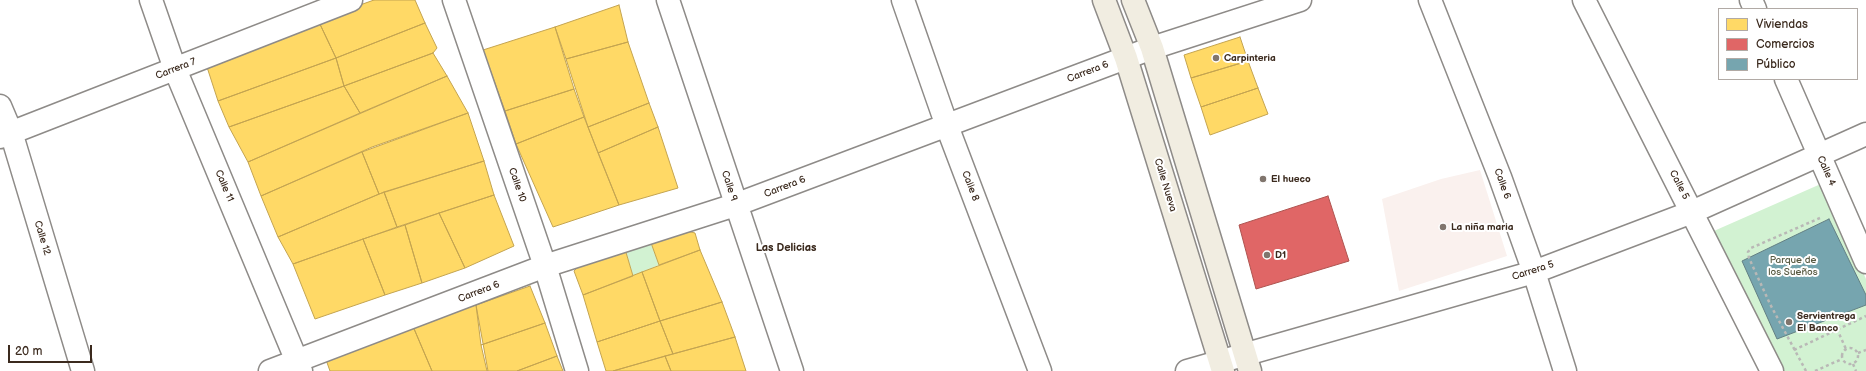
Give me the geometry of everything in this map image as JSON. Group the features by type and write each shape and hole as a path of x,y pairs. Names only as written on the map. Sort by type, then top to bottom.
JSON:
{"main road":[{"name":"Calle Nueva","path":"1104,0 1126,58 1222,366"},
{"path":"1133,0 1152,48 1247,363"}],"street":[{"name":"Calle 11","path":"151,0 175,69 299,366"},
{"name":"Carrera 7","path":"5,134 351,0"},
{"name":"Calle 10","path":"454,0 545,266 577,371"},
{"name":"Calle 9","path":"668,0 735,206 792,371"},
{"name":"Calle 8","path":"903,0 947,126 1040,371"},
{"name":"Carrera 6","path":"270,371 299,366 545,266 735,206 1152,48 1300,0"},
{"name":"Calle 6","path":"1430,0 1500,177 1534,272 1565,371"},
{"name":"Calle 5","path":"1584,0 1772,371"},
{"name":"Calle 4","path":"1786,80 1866,262"},
{"name":"Calle 12","path":"0,106 5,134 83,371"},
{"name":"Carrera 5","path":"1188,371 1247,363 1534,272 1692,212 1866,134"}],"path":[{"path":"1806,371 1770,304 1749,258 1748,252 1751,248 1824,216"},
{"path":"1795,350 1866,316"},
{"path":"1837,329 1846,349"},
{"path":"1846,349 1852,349 1858,353"},
{"path":"1846,349 1842,354 1842,359 1846,364 1853,364 1858,359 1858,353"},
{"path":"1858,353 1866,350"},
{"path":"1815,371 1842,359"},
{"path":"1853,364 1856,371"}],"shaded area":[{"name":"La niña maria","path":"1480,170 1507,256 1399,291 1382,199 1441,179"}],"green space":[{"name":"Parque de los Sueños","path":"1823,183 1866,279 1866,371 1779,371 1707,234"},
{"path":"650,240 659,265 633,276 625,249"}],"building: Viviendas":[{"path":"374,0 415,0 425,23 336,58 318,20"},
{"path":"619,5 628,42 566,59 555,27"},
{"path":"318,20 336,58 218,101 206,64"},
{"path":"425,23 437,48 433,53 344,86 336,58"},
{"path":"555,27 574,89 505,111 483,50"},
{"name":"Carpinteria","path":"1240,37 1248,61 1191,78 1184,55"},
{"path":"628,42 649,103 588,127 566,59"},
{"path":"433,53 447,76 360,113 344,86"},
{"path":"336,58 344,86 229,127 218,101"},
{"path":"1248,61 1258,88 1201,107 1191,78"},
{"path":"447,76 468,113 372,147 261,196 248,162"},
{"path":"344,86 360,113 248,162 229,127"},
{"path":"1258,88 1268,114 1210,135 1201,107"},
{"path":"574,89 584,117 516,144 505,111"},
{"path":"649,103 658,127 598,153 588,127"},
{"path":"468,113 484,161 379,194 362,152"},
{"path":"584,117 619,205 553,227 516,144"},
{"path":"658,127 678,188 619,205 598,153"},
{"path":"362,152 379,194 278,237 261,196"},
{"path":"484,161 494,195 397,227 384,192"},
{"path":"384,192 397,227 293,264 278,237"},
{"path":"494,195 514,246 465,268 439,213"},
{"path":"439,213 465,268 422,283 405,225"},
{"path":"405,225 422,283 385,295 363,239"},
{"path":"683,230 695,233 700,250 659,265 650,240"},
{"path":"363,239 385,295 315,319 293,264"},
{"path":"625,249 633,276 583,295 574,271 582,262"},
{"path":"700,250 722,302 660,321 642,272"},
{"path":"642,272 660,321 597,342 583,295"},
{"path":"530,286 545,323 481,345 476,305"},
{"path":"722,302 735,337 673,354 660,321"},
{"path":"476,305 488,371 432,371 412,324"},
{"path":"660,321 673,354 613,371 606,371 597,342"},
{"path":"545,323 557,356 517,371 487,371 481,345"},
{"path":"412,324 432,371 330,371 325,357"},
{"path":"735,337 746,371 671,371 665,356"},
{"path":"557,356 563,371 517,371"},
{"path":"665,356 671,371 613,371"}],"building: Comercios":[{"path":"1328,196 1349,261 1256,289 1239,225"}],"building: Público":[{"path":"1829,219 1866,295 1866,305 1777,339 1742,261"}],"place":[{"name":"Carpinteria","path":"1216,58"},
{"name":"El hueco","path":"1263,179"},
{"name":"La niña maria","path":"1443,227"},
{"name":"D1","path":"1267,255"},
{"name":"Servientrega El Banco","path":"1789,322"}],"district":[{"name":"Las Delicias","path":"786,248"}]}
